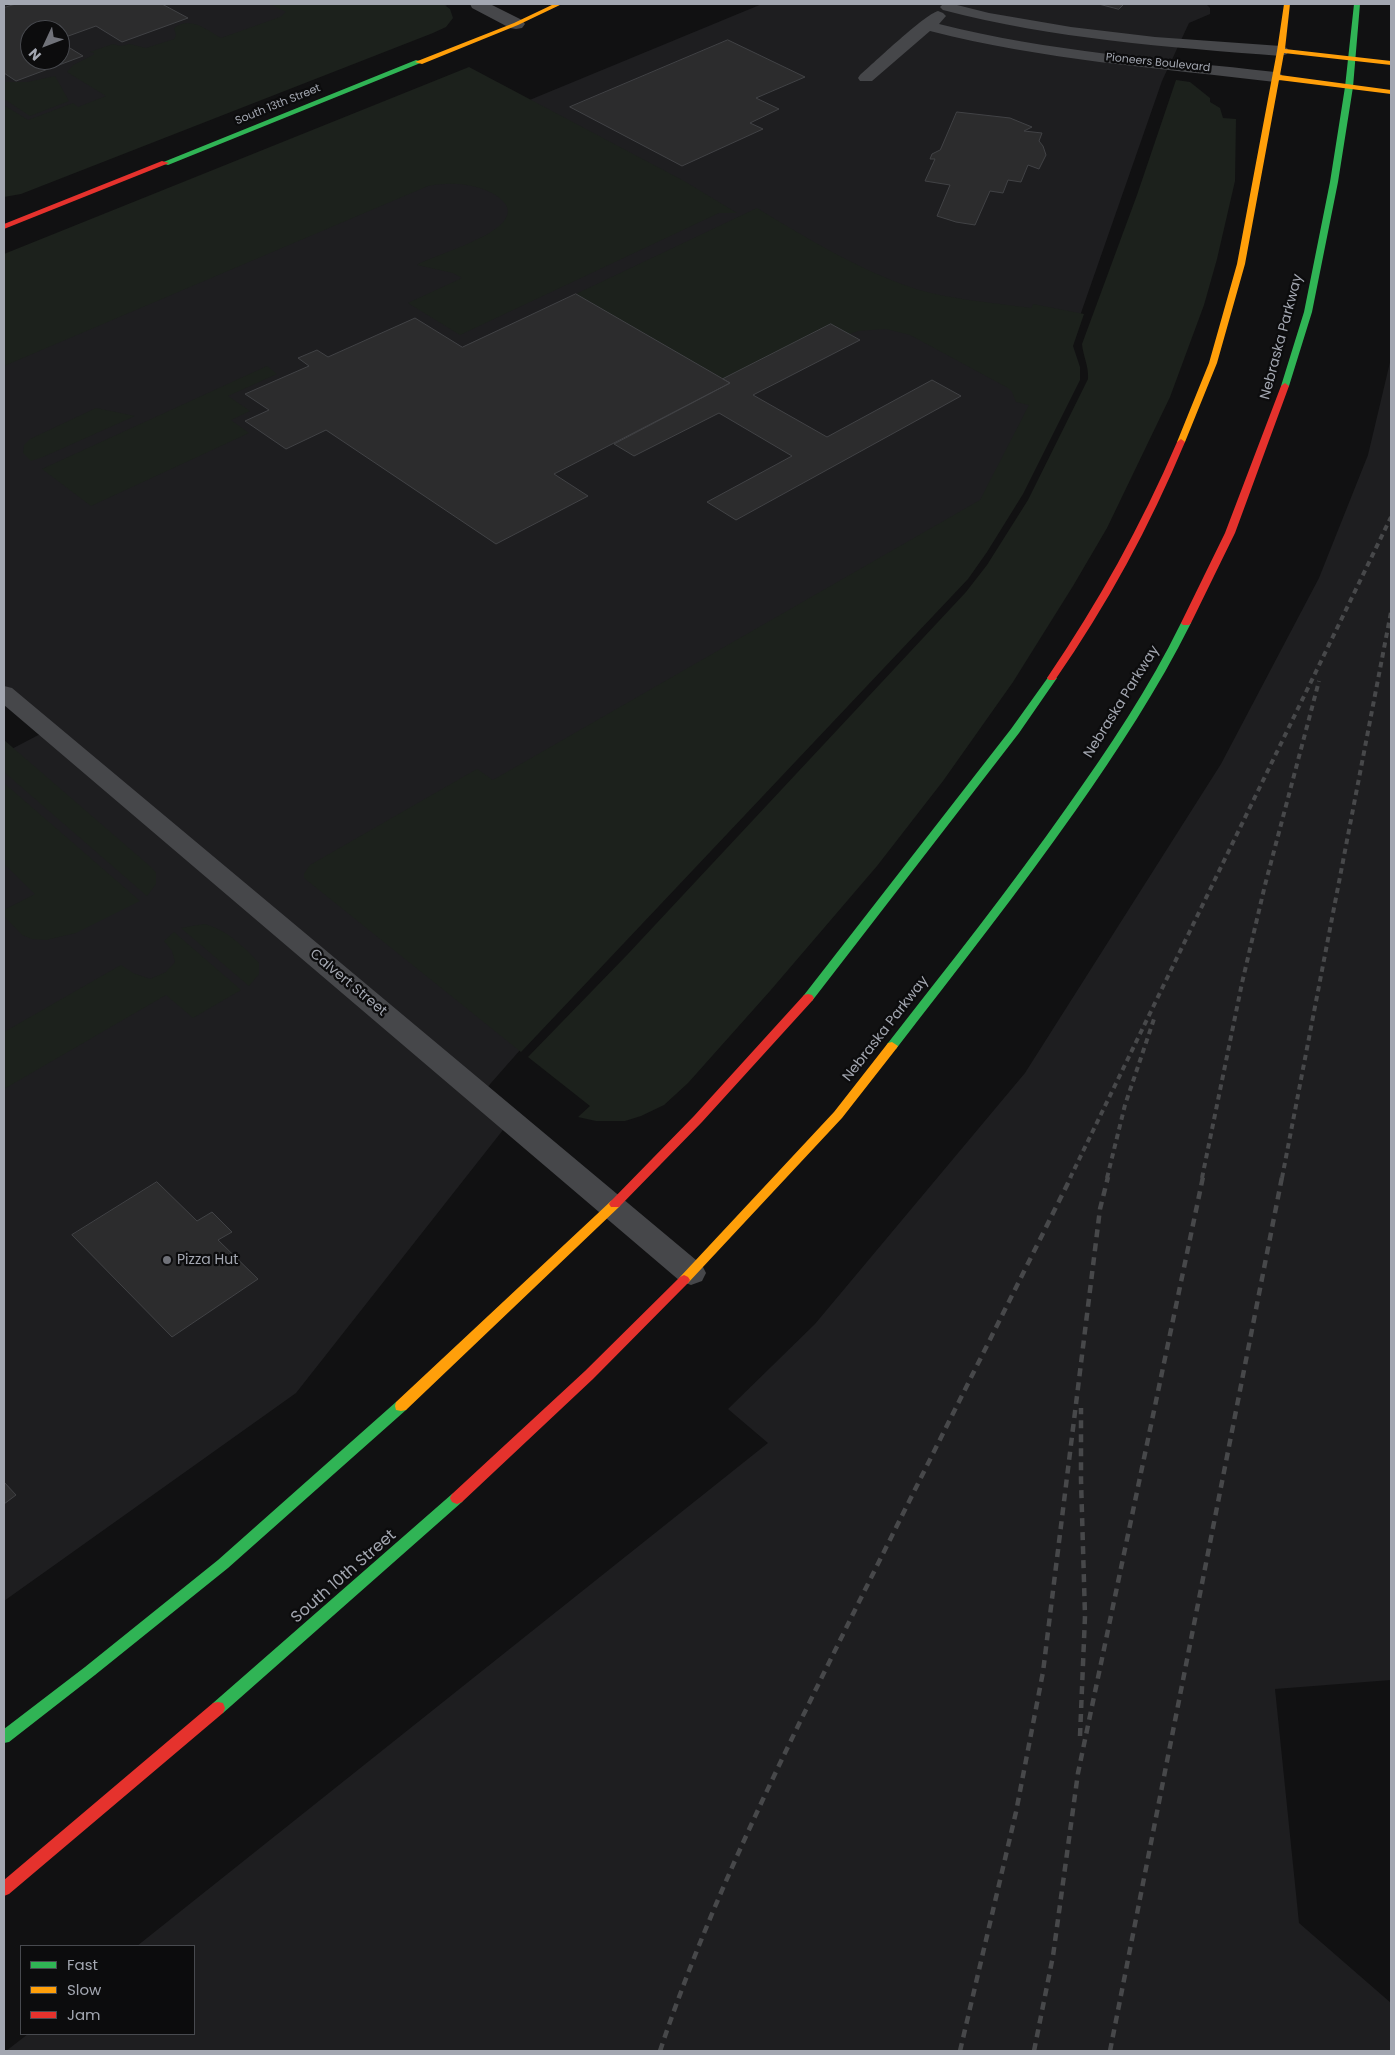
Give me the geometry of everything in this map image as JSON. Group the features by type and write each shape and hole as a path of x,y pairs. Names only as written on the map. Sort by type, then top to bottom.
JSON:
{"main road":[{"name":"South 13th Street","path":"4,227 516,24 559,4"},
{"path":"4,1737 90,1671 222,1564 416,1393 612,1207 698,1119 808,998 1015,731 1082,634 1165,482 1213,363 1241,264 1281,50 1287,4"},
{"name":"Nebraska Parkway","path":"691,1273 838,1115 976,940 1070,812 1149,692 1194,609 1230,533 1278,409 1308,312 1334,182 1349,87 1357,4"},
{"name":"Pioneers Boulevard","path":"1281,50 1391,62"},
{"name":"Pioneers Boulevard","path":"1275,76 1391,92"},
{"name":"South 10th Street","path":"4,1890 252,1679 436,1517 589,1375 691,1273"}],"street":[{"path":"478,4 516,24"},
{"name":"Calvert Street","path":"4,693 691,1273"}],"lane":[{"name":"Pioneers Boulevard","path":"950,6 988,19 1059,30 1281,50"},
{"path":"866,78 950,6"},
{"name":"Pioneers Boulevard","path":"926,25 958,34 1033,49 1275,76"}],"shaded area":[{"path":"4,4 450,4 4,177"},
{"path":"270,4 443,4 450,9 453,18 446,27 433,33 21,194 4,197 4,105 28,120 73,103 78,107 106,96 67,72 73,65 93,55 94,53 90,52 113,44 121,46 130,44 146,48 174,39 176,35 174,28 186,23 198,25 221,38 280,17 286,12"},
{"path":"762,4 1206,4 1210,8 1210,14 1189,23 1162,81 1023,479 491,1083 481,1096 510,1121 296,1393 4,1601 4,753 48,730 4,693 4,305 532,99"},
{"path":"469,67 684,181 737,213 719,213 460,335 408,303 462,278 453,273 417,265 483,237 498,227 507,216 506,205 492,193 469,185 444,184 428,186 4,366 4,254"},
{"path":"55,76 69,101 30,116 4,99 4,82 27,82"},
{"path":"1176,80 1190,82 1210,98 1210,102 1220,108 1223,118 1236,119 1235,181 1204,305 1170,397 1107,528 1013,682 943,781 877,866 688,1083 664,1105 625,1121 596,1121 578,1117 590,1106 528,1057 627,955 966,592 987,565 1028,500 1088,379 1088,370 1082,344 1137,195"},
{"path":"757,208 851,262 910,287 939,295 970,300 1031,308 1033,304 1084,314 1073,346 1080,367 1080,380 1023,494 968,579 521,1052 304,878 304,874 310,865 477,769 493,780 980,500 1029,405 1016,402 1008,388 910,335 886,329 858,331 723,379 576,294"},
{"path":"1391,358 1391,1680 1275,1689 1299,1923 1391,2003 1391,2051 6,2051 27,2035 195,2035 195,1945 138,1945 768,1443 728,1409 815,1324 1025,1073 1221,764 1319,578 1368,455"},
{"path":"267,366 277,374 228,396 250,411 231,420 249,433 91,506 42,469"},
{"path":"96,408 135,416 31,461 23,453 24,445 30,439"},
{"path":"4,740 152,868 156,873 156,884 147,896 4,772"},
{"path":"4,783 140,901 76,933 46,940 32,939 22,935 4,916 4,910 35,894 4,864"},
{"path":"204,924 227,934 259,963 259,974 249,986 181,928"},
{"path":"174,932 241,990 193,1018 166,995 4,1089 4,1032 121,965 133,973 150,979 166,972 175,962 172,951 164,941"}],"building":[{"path":"16,4 162,4 188,18 122,42 96,26 70,35 70,20 20,20 20,70 45,70 16,81 4,73 4,8"},
{"path":"1099,4 1124,4 1119,9"},
{"path":"728,40 805,77 756,98 779,109 750,123 763,129 682,166 570,107"},
{"path":"70,48 83,56 70,61"},
{"path":"957,112 1010,118 1032,127 1024,131 1042,133 1039,141 1046,155 1039,169 1028,165 1021,182 1008,180 1003,193 990,191 975,225 937,216 950,185 925,181 935,159 930,159 932,154 940,150"},
{"path":"576,294 730,383 554,474 588,496 496,544 326,430 286,449 245,421 269,410 245,394 309,366 298,358 317,350 328,357 415,318 462,347"},
{"path":"831,324 860,340 753,395 827,437 932,380 961,396 736,520 707,502 792,456 719,413 634,456 614,444 730,383 723,379"},
{"name":"Pizza Hut","path":"157,1182 197,1221 212,1212 232,1232 218,1240 258,1279 172,1337 72,1235"},
{"path":"4,1482 16,1495 4,1504"}],"railway":[{"path":"1070,1178 1391,517"},
{"path":"1282,1178 1391,612"},
{"path":"1202,1178 1242,983 1265,885 1319,681"},
{"path":"1107,1178 1125,1105 1154,1019"},
{"path":"660,2051 702,1939 775,1774 1071,1177"},
{"path":"960,2051 1016,1812 1043,1672 1100,1209 1108,1177"},
{"path":"1034,2051 1053,1956 1078,1773 1203,1177"},
{"path":"1110,2051 1282,1177"},
{"path":"1080,1736 1085,1616 1081,1408"}],"traffic: fast":[{"path":"1285,386 1308,312 1334,182 1349,87 1357,4"},
{"path":"165,163 419,62"},
{"path":"892,1046 1057,829 1119,739 1153,685 1186,623"},
{"path":"808,998 1015,731 1052,678"},
{"path":"4,1737 90,1671 223,1564 401,1406"},
{"path":"218,1708 457,1498"}],"traffic: slow":[{"path":"419,62 516,24 559,4"},
{"path":"1181,442 1213,363 1241,264 1281,51 1287,4"},
{"path":"1281,51 1391,63"},
{"path":"1275,77 1391,92"},
{"path":"684,1280 838,1115 892,1046"},
{"path":"401,1406 615,1204"}],"traffic: jam":[{"path":"4,227 165,163"},
{"path":"1186,623 1230,533 1285,386"},
{"path":"1052,678 1107,593 1154,503 1181,442"},
{"path":"615,1204 698,1119 808,998"},
{"path":"457,1498 589,1375 684,1280"},
{"path":"4,1889 218,1708"}],"place":[{"name":"Pizza Hut","path":"167,1260"}]}
